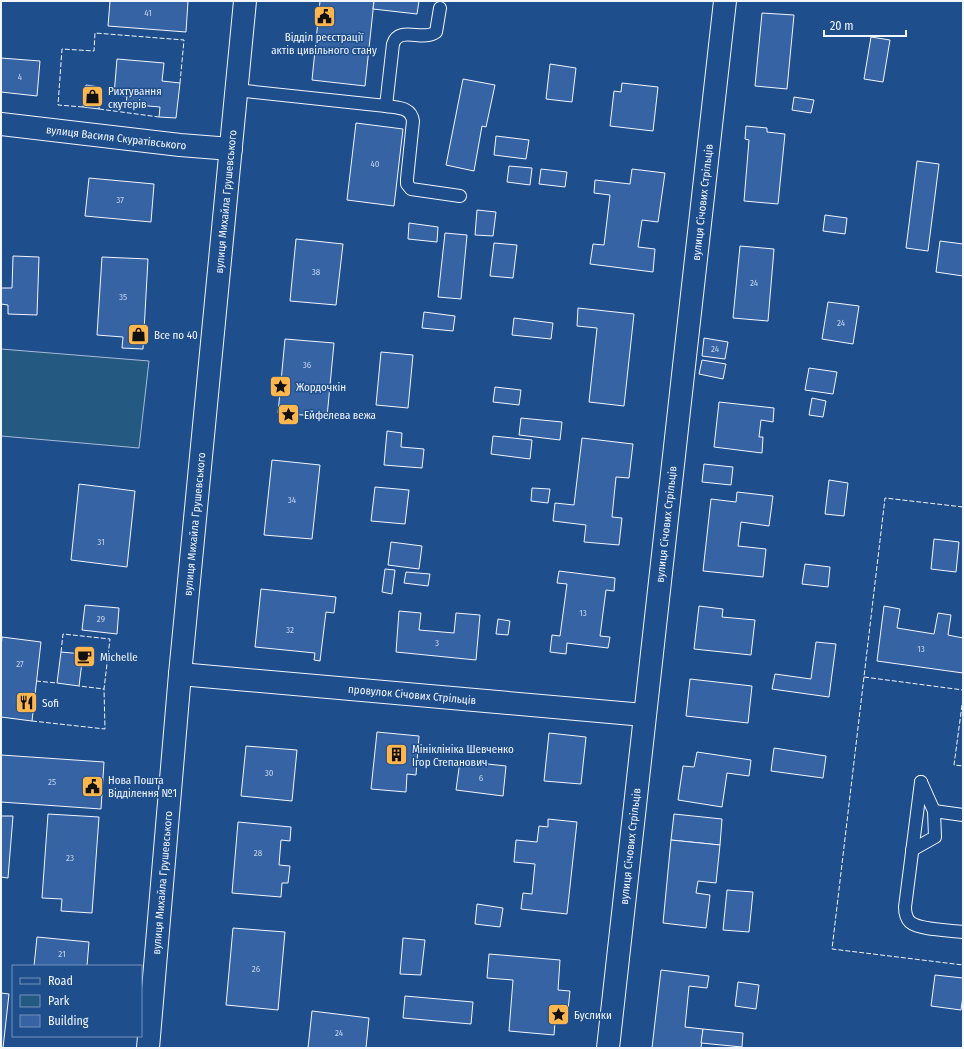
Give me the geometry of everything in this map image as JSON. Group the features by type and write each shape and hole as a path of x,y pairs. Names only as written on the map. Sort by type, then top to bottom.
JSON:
{"street":[{"name":"вулиця Михайла Грушевського","path":"148,1048 180,674 245,1"},
{"name":"вулиця Січових Стрільців","path":"608,1048 644,714 725,1"},
{"name":"вулиця Василя Скуратівського","path":"1,124 231,150"},
{"name":"провулок Січових Стрільців","path":"180,674 644,714"}],"lane":[{"path":"386,106 394,39 399,35 406,34 431,36 436,32 440,8"},
{"path":"236,90 386,106 409,110 413,121 407,184 411,189 460,196"},
{"path":"912,850 935,837 934,811 921,782 912,850 905,907 906,916 911,922 919,926 963,932"},
{"path":"934,811 963,815"}],"green space":[{"path":"1,349 149,361 139,448 1,436"}],"building":[{"path":"110,1 188,1 186,32 108,26"},
{"path":"320,1 374,1 365,86 312,80"},
{"path":"374,1 419,1 417,14 373,9"},
{"path":"762,13 794,15 787,89 755,86"},
{"path":"871,37 890,40 883,82 864,79"},
{"path":"1,58 40,61 37,96 1,92"},
{"path":"117,59 164,63 162,81 180,83 176,118 159,117 160,107 126,104 127,96 114,95"},
{"path":"550,64 576,68 572,102 546,99"},
{"path":"463,79 495,85 486,127 482,126 474,171 446,165"},
{"path":"622,83 658,87 653,131 610,126 614,91 621,92"},
{"name":"Рихтування скутерів","path":"86,85 100,87 99,109 83,107"},
{"path":"794,97 814,100 811,113 792,110"},
{"path":"356,123 403,129 394,206 347,200"},
{"path":"746,126 767,128 767,132 785,134 778,204 744,201 749,140 745,139"},
{"path":"496,136 529,140 526,159 494,155"},
{"path":"917,161 939,164 928,251 906,248"},
{"path":"509,166 532,168 530,185 507,182"},
{"path":"541,169 567,172 565,187 539,184"},
{"path":"632,169 665,173 658,222 642,220 638,247 655,249 653,272 590,264 593,244 604,245 610,195 594,193 595,180 630,184"},
{"path":"89,178 154,184 151,222 85,216"},
{"path":"477,210 496,212 493,236 475,235"},
{"path":"825,215 847,218 845,234 823,231"},
{"path":"409,223 438,227 437,242 408,239"},
{"path":"445,233 467,235 461,299 438,297"},
{"path":"296,239 343,244 336,305 290,301"},
{"path":"940,241 963,244 963,276 936,272"},
{"path":"494,243 517,245 513,278 490,276"},
{"path":"740,246 774,249 768,321 733,318"},
{"path":"13,256 39,257 37,315 8,314 8,305 1,304 1,288 12,288"},
{"path":"102,257 148,259 143,349 122,348 123,337 97,335"},
{"path":"828,302 859,306 853,344 822,339"},
{"path":"578,308 634,314 624,406 589,402 597,328 577,326"},
{"path":"424,312 455,316 453,331 422,328"},
{"path":"514,318 553,323 551,339 512,335"},
{"path":"704,338 728,342 725,359 702,356"},
{"path":"285,339 334,343 327,417 278,413"},
{"path":"381,352 413,355 408,408 376,405"},
{"path":"702,360 726,364 723,379 699,374"},
{"path":"809,368 837,372 833,394 805,390"},
{"path":"495,387 521,390 519,405 493,402"},
{"path":"812,398 826,401 823,417 809,415"},
{"path":"719,402 774,408 773,422 761,420 759,437 763,437 762,453 714,447"},
{"path":"521,418 562,422 560,440 519,435"},
{"path":"387,431 402,433 401,447 424,449 422,468 384,465"},
{"path":"493,436 532,440 530,459 491,454"},
{"path":"582,438 633,444 629,478 616,477 612,517 622,518 619,545 584,542 586,525 553,521 555,503 574,505"},
{"path":"272,460 320,465 312,539 264,535"},
{"path":"704,464 733,467 731,485 702,482"},
{"path":"829,480 848,483 844,516 825,514"},
{"path":"79,484 135,491 127,567 71,560"},
{"path":"375,487 409,490 405,524 371,521"},
{"path":"532,488 550,489 548,503 531,501"},
{"path":"737,492 773,496 769,526 741,522 738,546 766,549 763,577 703,571 711,499 736,502"},
{"path":"934,539 959,542 956,572 931,569"},
{"path":"391,542 422,546 419,569 388,565"},
{"path":"805,564 830,567 828,587 802,584"},
{"path":"385,569 395,570 392,594 382,592"},
{"path":"559,571 615,578 614,591 606,590 600,636 610,637 608,648 567,643 566,654 550,652 552,635 560,636 567,584 557,583"},
{"path":"406,572 430,574 428,586 404,583"},
{"path":"261,589 336,597 334,613 326,612 320,661 314,660 315,653 255,647"},
{"path":"85,605 119,608 117,634 82,630"},
{"path":"699,606 723,609 722,617 755,620 751,655 694,649"},
{"path":"884,606 900,609 897,628 934,634 938,613 951,615 948,635 963,638 963,673 877,661"},
{"path":"399,611 421,613 419,630 454,633 456,613 480,615 476,660 396,652"},
{"path":"498,619 510,621 508,635 496,634"},
{"path":"2,637 41,642 32,721 1,717"},
{"path":"816,642 836,644 829,697 772,689 775,674 811,679"},
{"path":"61,652 83,654 79,686 57,683"},
{"path":"690,679 752,686 748,723 686,716"},
{"name":"Мініклініка Шевченко Ігор Степанович","path":"377,732 419,736 416,775 407,774 406,792 371,789"},
{"path":"549,733 586,737 581,784 544,781"},
{"path":"246,746 297,750 292,801 241,796"},
{"path":"774,748 826,756 823,778 771,771"},
{"path":"697,752 751,760 749,776 727,773 722,807 678,800 683,766 694,767"},
{"path":"1,755 104,762 101,809 1,802"},
{"path":"460,761 506,766 503,796 456,790"},
{"path":"48,814 99,817 92,913 61,911 62,899 42,898"},
{"path":"674,814 722,819 720,845 671,840"},
{"path":"1,816 13,816 8,878 1,877"},
{"path":"548,819 577,822 567,914 521,909 523,893 532,894 535,864 514,862 516,840 537,842 539,826 548,827"},
{"path":"238,822 291,827 290,841 281,840 279,865 290,866 288,883 282,883 281,897 232,893"},
{"path":"671,840 720,845 716,883 698,881 696,893 710,895 706,928 663,923"},
{"path":"727,890 753,892 749,932 723,930"},
{"path":"477,904 503,908 500,927 475,924"},
{"path":"233,928 285,932 278,1010 226,1005"},
{"path":"37,937 89,942 87,965 34,965"},
{"path":"403,938 425,940 421,975 400,974"},
{"path":"489,954 560,960 558,990 570,991 568,1010 556,1009 554,1035 509,1031 513,980 487,978"},
{"path":"661,970 709,976 707,988 689,986 685,1027 703,1029 701,1048 652,1048"},
{"path":"935,975 963,978 961,1010 931,1006"},
{"path":"738,982 759,985 756,1009 735,1006"},
{"path":"1,993 9,994 3,1048 1,1048"},
{"path":"405,996 473,1002 471,1024 403,1018"},
{"path":"312,1011 369,1018 366,1048 308,1048"},
{"path":"703,1029 743,1033 742,1047 701,1043"}],"fence":[{"path":"83,107 58,105 62,49 94,51 95,33 184,40 180,83"},
{"path":"99,109 159,117"},
{"path":"963,507 885,498 832,949 963,965"},
{"path":"61,652 63,634 110,639 104,689 79,686"},
{"path":"864,677 963,690"},
{"path":"36,681 57,683"},
{"path":"32,721 105,729 104,689"},
{"path":"963,698 954,765 963,766"}],"place":[{"name":"Відділ реєстрації актів цивільного стану","path":"324,17"},
{"name":"Рихтування скутерів","path":"92,97"},
{"name":"Все по 40","path":"139,335"},
{"name":"Жордочкін","path":"281,387"},
{"name":"Ейфелева вежа","path":"288,415"},
{"name":"Michelle","path":"84,657"},
{"name":"Sofi","path":"26,703"},
{"name":"Мініклініка Шевченко Ігор Степанович","path":"396,755"},
{"name":"Нова Пошта Відділення №1","path":"93,786"},
{"name":"Буслики","path":"558,1015"}]}
